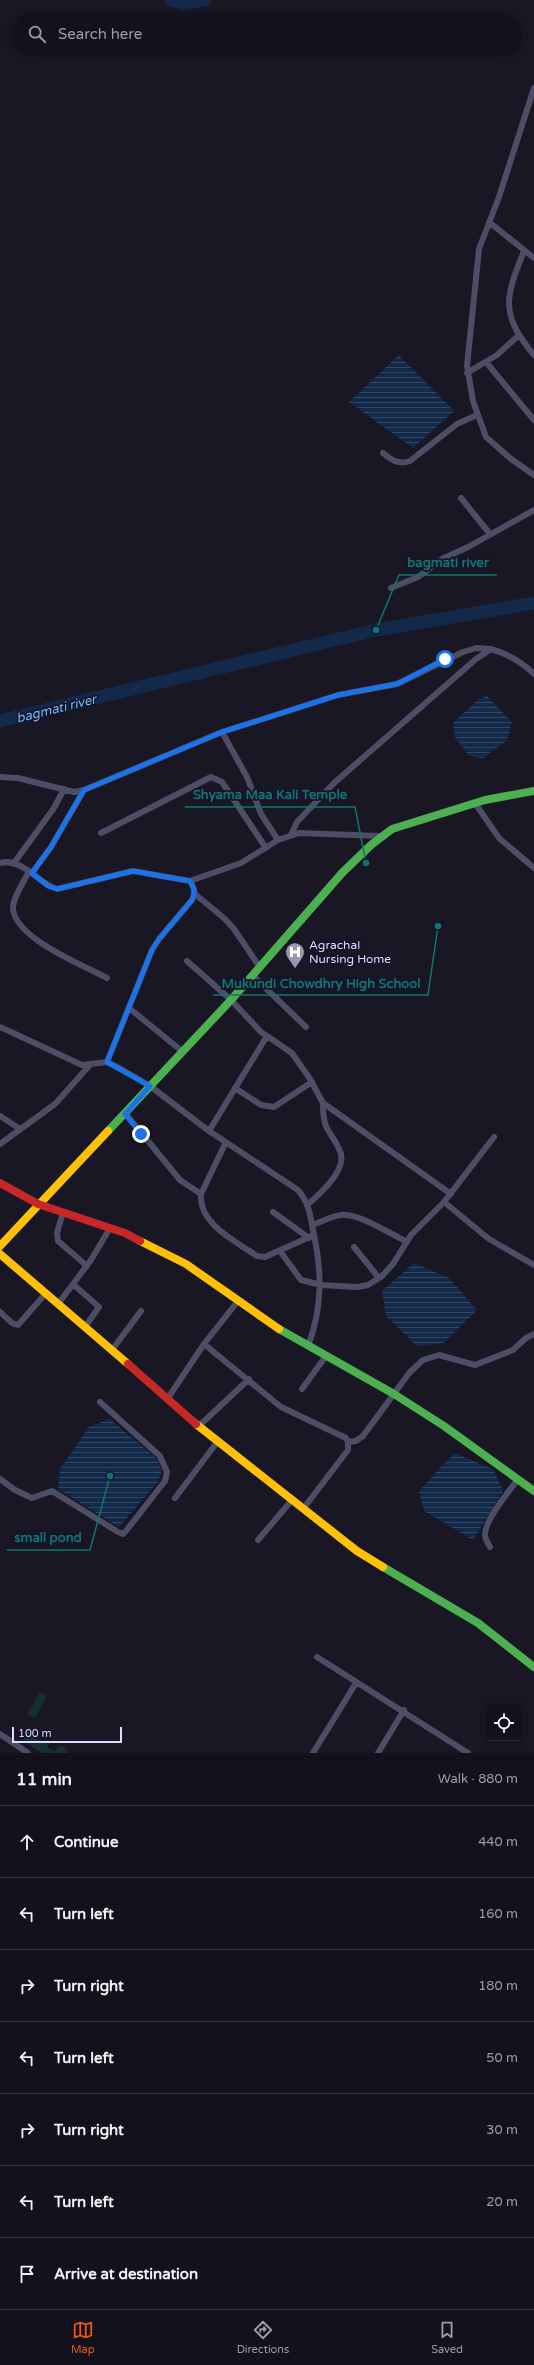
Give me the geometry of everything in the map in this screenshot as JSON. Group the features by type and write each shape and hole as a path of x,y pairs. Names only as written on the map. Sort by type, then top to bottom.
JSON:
{"street":[{"path":"533,471 493,444 486,437 477,415 467,373 470,322 479,249 534,88"},
{"path":"489,222 534,258"},
{"path":"524,251 510,290 509,307 513,327 534,355"},
{"path":"467,373 486,362 519,335"},
{"path":"486,362 534,420"},
{"path":"383,453 394,462 405,463 410,461 457,424 477,415"},
{"path":"461,498 490,534"},
{"path":"391,588 418,578 442,558 468,547 534,510"},
{"path":"0,777 18,778 74,792 84,790 222,732 338,695 397,684 436,663 476,648 491,649 511,656 534,674"},
{"path":"291,835 297,822 334,783 458,674 491,649"},
{"path":"222,732 247,777 261,814 278,840"},
{"path":"102,833 211,777 222,782 266,848"},
{"path":"14,863 54,808 64,789"},
{"path":"84,790 51,847 30,872 14,903 15,915 23,929 36,940 107,978"},
{"path":"0,1246 183,1052 231,1000 258,966 346,870 380,836 392,829 475,803 534,790"},
{"path":"475,803 499,838 534,868"},
{"path":"0,863 14,863 30,872 48,886 57,889 133,871 190,881 240,863 278,840 291,835 312,832 380,836"},
{"path":"190,881 194,887 195,894 225,919 234,929 258,966"},
{"path":"107,1062 152,950 195,894"},
{"path":"186,961 231,1000 253,1024 267,1036 292,1053 312,1082 323,1103 324,1125 341,1151 341,1157 337,1173 328,1186 308,1204"},
{"path":"252,975 306,1027"},
{"path":"129,1008 183,1052"},
{"path":"0,1027 82,1065 90,1066 107,1062 150,1086 208,1130 298,1190 308,1204 321,1285 314,1330 308,1346"},
{"path":"208,1130 267,1036"},
{"path":"0,1144 55,1104 90,1066"},
{"path":"235,1088 261,1104 274,1106 312,1082"},
{"path":"323,1103 451,1194"},
{"path":"125,1114 180,1180 201,1194"},
{"path":"0,1116 20,1129"},
{"path":"280,1251 298,1277 321,1285 358,1287 368,1285 379,1278 393,1264 407,1242 422,1223 451,1194 494,1137"},
{"path":"226,1142 201,1194 200,1201 214,1226 257,1256 265,1257 312,1236"},
{"path":"0,1183 38,1204 110,1228 186,1264 282,1331 394,1394 444,1426 534,1491"},
{"path":"444,1202 489,1239 534,1265"},
{"path":"62,1212 57,1233 58,1241 88,1266"},
{"path":"273,1212 312,1236"},
{"path":"312,1225 340,1215 347,1215 376,1225 407,1242"},
{"path":"58,1304 88,1266 110,1228"},
{"path":"354,1247 379,1278"},
{"path":"0,1254 199,1426 357,1551 478,1622 534,1667"},
{"path":"74,1285 99,1307 85,1327"},
{"path":"0,1312 18,1325 46,1293"},
{"path":"168,1398 204,1344 238,1301"},
{"path":"112,1350 141,1311"},
{"path":"348,1442 356,1441 363,1436 410,1372 424,1360 432,1356 439,1355 476,1365 513,1350 526,1338 534,1334"},
{"path":"204,1344 281,1407 346,1438 348,1442 348,1450 303,1509"},
{"path":"302,1389 326,1356"},
{"path":"199,1426 249,1380"},
{"path":"0,1479 15,1490 32,1498 52,1491 123,1534 132,1525 164,1481 167,1472 160,1456 100,1402"},
{"path":"176,1498 218,1441"},
{"path":"490,1547 485,1539 486,1529 498,1506 518,1479"},
{"path":"258,1540 292,1500"},
{"path":"317,1657 356,1683 404,1710 468,1753"},
{"path":"313,1753 356,1683"},
{"path":"378,1753 404,1710"},
{"path":"0,1734 28,1753"}],"green space":[{"path":"40,1692 47,1696 35,1718 27,1714"},
{"path":"31,1727 36,1730 32,1737 49,1743 47,1748 56,1751 59,1745 68,1748 67,1753 42,1753 23,1741"}],"water":[{"path":"399,355 454,411 413,448 349,402"},
{"path":"487,696 512,722 507,740 483,758 469,756 455,737 453,723 479,699"},
{"path":"414,1263 449,1278 477,1310 444,1343 417,1346 386,1316 382,1291"},
{"path":"110,1419 157,1459 162,1471 158,1482 119,1527 58,1489 60,1469 89,1427"},
{"path":"454,1453 493,1469 503,1491 473,1540 424,1511 419,1491"}],"waterway":[{"name":"bagmati river","path":"171,0 183,3 205,0"},
{"name":"bagmati river","path":"0,721 376,630 534,603"}],"traffic: fast":[{"path":"108,1131 231,1000 342,873 371,845 392,829 485,800 534,791"},
{"path":"279,1329 394,1394 444,1426 534,1491"},
{"path":"383,1567 478,1623 534,1667"}],"traffic: slow":[{"path":"0,1246 108,1131"},
{"path":"140,1241 186,1264 279,1329"},
{"path":"0,1254 128,1364"},
{"path":"196,1424 357,1551 383,1567"}],"traffic: jam":[{"path":"0,1183 38,1204 125,1233 140,1241"},
{"path":"128,1364 196,1424"}],"place":[{"name":"bagmati river","path":"376,630"},
{"name":"Shyama Maa Kali Temple","path":"366,863"},
{"name":"Mukundi Chowdhry High School","path":"438,926"},
{"name":"Agrachal Nursing Home","path":"295,969"},
{"name":"small pond","path":"110,1476"}],"route":[{"path":"141,1134 125,1114 150,1086 107,1062 152,950 159,939 192,900 195,894 194,887 190,881 133,871 97,879 63,889 57,889 48,886 32,873 51,847 84,790 97,786 222,732 338,695 397,684 445,659"}]}
